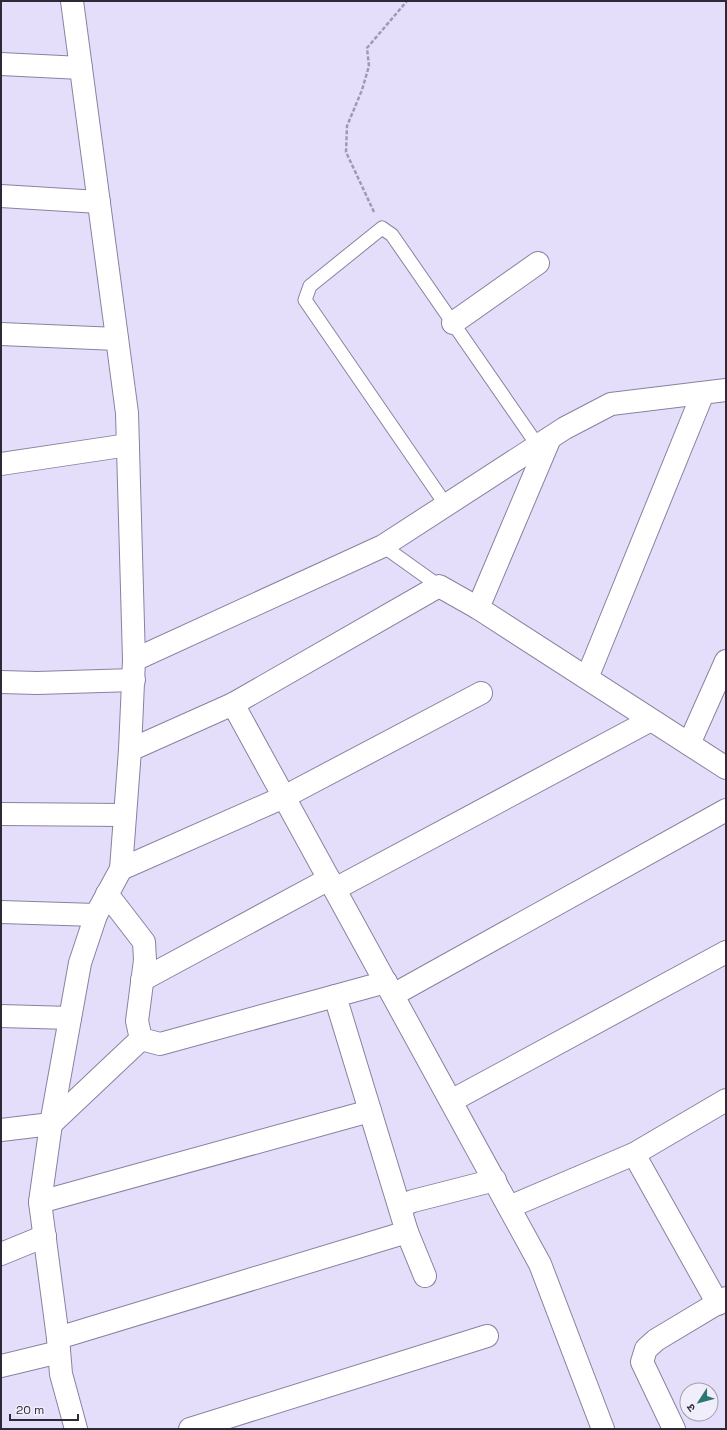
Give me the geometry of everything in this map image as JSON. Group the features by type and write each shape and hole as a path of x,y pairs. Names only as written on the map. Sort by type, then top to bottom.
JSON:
{"street":[{"path":"72,1 127,413 134,670 130,750 121,869 96,915 80,963 51,1124 40,1202 61,1374 76,1429"},
{"path":"1,64 81,68"},
{"path":"1,196 99,202"},
{"path":"453,323 538,264"},
{"path":"1,334 117,339"},
{"path":"1,682 37,683 134,670 383,546 565,428 611,404 726,390"},
{"path":"586,678 703,393"},
{"path":"478,608 544,442"},
{"path":"1,464 128,445"},
{"path":"130,750 233,704 439,586 478,608 726,768"},
{"path":"689,744 726,661"},
{"path":"121,869 284,797 482,693"},
{"path":"233,704 540,1264 602,1429"},
{"path":"142,980 651,720"},
{"path":"141,1039 160,1044 335,996 389,989 726,810"},
{"path":"1,814 125,815"},
{"path":"107,894 144,942 145,960 137,1021 141,1039"},
{"path":"1,912 96,915"},
{"path":"451,1101 726,952"},
{"path":"335,996 407,1232 424,1276"},
{"path":"1,1016 70,1018"},
{"path":"1,1130 51,1124 141,1039"},
{"path":"509,1207 634,1154 726,1100"},
{"path":"40,1202 370,1111"},
{"path":"634,1154 722,1301 656,1340 646,1349 642,1362 674,1429"},
{"path":"400,1206 413,1201 495,1180"},
{"path":"1,1366 58,1345 407,1232"},
{"path":"1,1254 45,1236"},
{"path":"190,1429 487,1336"}],"lane":[{"path":"446,505 304,300 310,286 382,228 392,235 453,323 544,442"},
{"path":"383,546 439,586"}],"path":[{"path":"382,228 346,152 347,126 362,90 369,66 367,48 407,1"}]}
